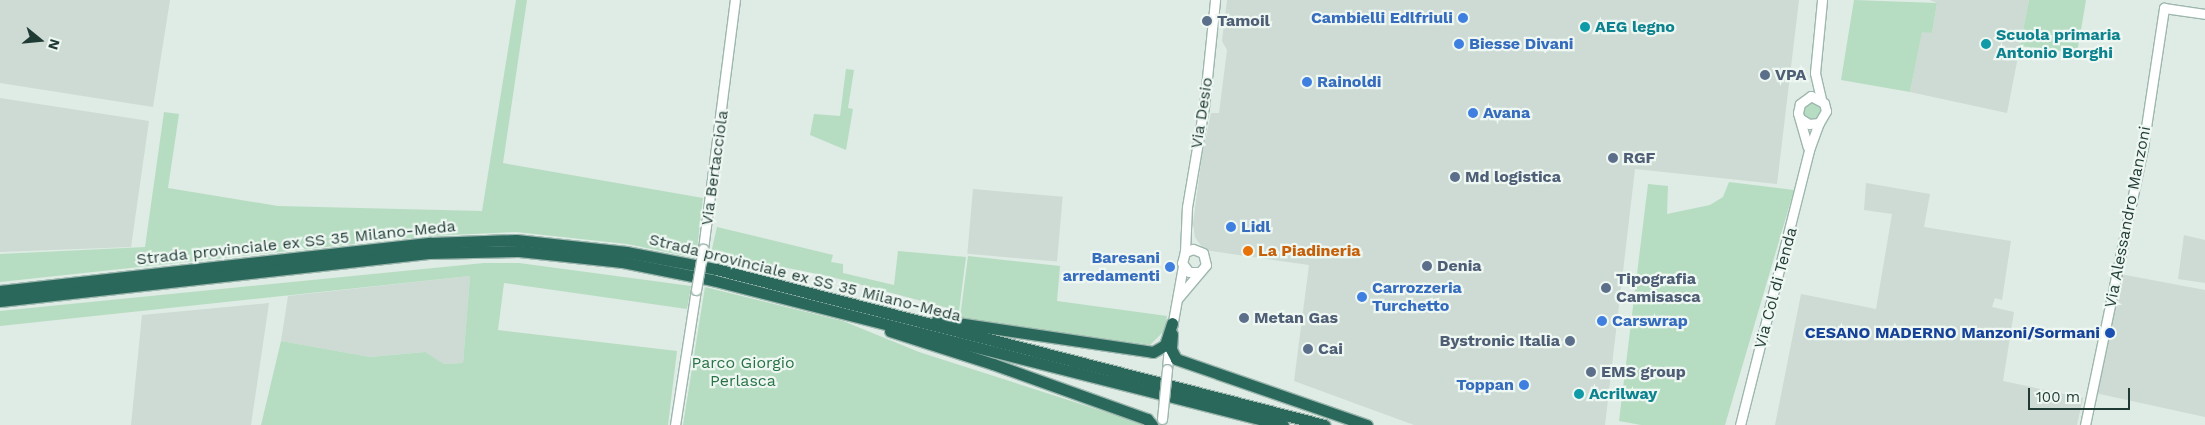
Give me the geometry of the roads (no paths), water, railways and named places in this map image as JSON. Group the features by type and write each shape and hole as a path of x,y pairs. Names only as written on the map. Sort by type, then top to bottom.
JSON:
{"highway":[{"name":"Strada provinciale ex SS 35 Milano-Meda","path":"0,291 430,242 516,240 626,252 707,268 1324,425"},
{"name":"Strada provinciale ex SS 35 Milano-Meda","path":"0,301 428,253 519,251 622,262 862,316 1283,425"},
{"path":"862,316 886,330 1020,374 1158,423"},
{"path":"916,321 956,322 1153,352 1165,345 1172,324"},
{"path":"1172,324 1171,350 1176,359 1367,425"}],"street":[{"name":"Via Bertacciola","path":"675,425 703,249 735,0"},
{"name":"Via Desio","path":"1185,252 1186,225 1215,0"},
{"name":"Via Col di Tenda","path":"1809,150 1798,108 1806,98 1815,73 1822,0"},
{"name":"Via Alessandro Manzoni","path":"2085,425 2143,147 2164,8 2205,14"},
{"name":"Via Col di Tenda","path":"1740,425 1809,150 1819,123 1826,111 1820,99 1815,73"},
{"path":"1806,98 1820,99"},
{"path":"1801,119 1809,124 1819,123"},
{"path":"1178,298 1206,260 1197,249 1186,225"},
{"path":"1158,423 1172,324 1185,252 1197,249"},
{"path":"1183,266 1197,272"}],"place":[{"name":"Cambielli Edlfriuli","path":"1463,18"},
{"name":"Tamoil","path":"1207,21"},
{"name":"AEG legno","path":"1585,27"},
{"name":"Biesse Divani","path":"1459,44"},
{"name":"Scuola primaria Antonio Borghi","path":"1986,44"},
{"name":"VPA","path":"1765,75"},
{"name":"Rainoldi","path":"1307,82"},
{"name":"Avana","path":"1473,113"},
{"name":"RGF","path":"1613,158"},
{"name":"Md logistica","path":"1455,177"},
{"name":"Lidl","path":"1231,227"},
{"name":"La Piadineria","path":"1248,251"},
{"name":"Denia","path":"1427,266"},
{"name":"Baresani arredamenti","path":"1170,267"},
{"name":"Tipografia Camisasca","path":"1606,288"},
{"name":"Carrozzeria Turchetto","path":"1362,297"},
{"name":"Metan Gas","path":"1244,318"},
{"name":"Carswrap","path":"1602,321"},
{"name":"CESANO MADERNO Manzoni/Sormani","path":"2110,333"},
{"name":"Bystronic Italia","path":"1570,341"},
{"name":"Cai","path":"1308,349"},
{"name":"EMS group","path":"1591,372"},
{"name":"Toppan","path":"1524,385"},
{"name":"Acrilway","path":"1579,394"}],"park label":[{"name":"Parco Giorgio Perlasca","path":"743,372"}]}
